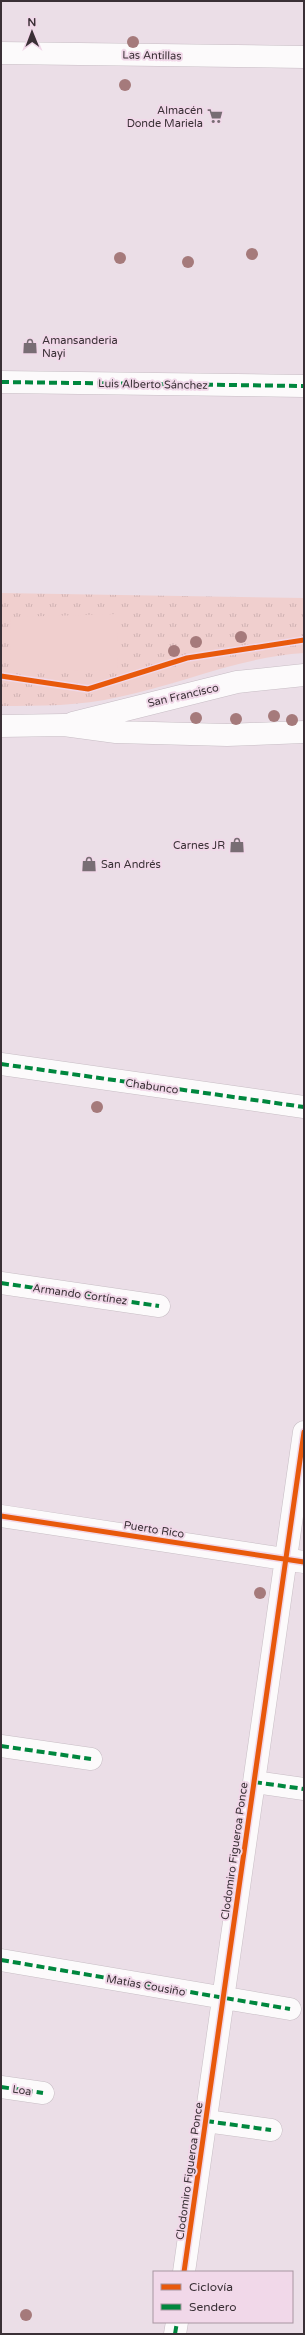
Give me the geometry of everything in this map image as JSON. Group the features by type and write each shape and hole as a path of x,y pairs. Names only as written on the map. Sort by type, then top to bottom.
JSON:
{"street":[{"name":"Las Antillas","path":"1,53 304,57"},
{"name":"Luis Alberto Sánchez","path":"1,382 304,386"},
{"name":"San Francisco","path":"64,726 116,711 237,682 304,676"},
{"name":"San Francisco","path":"1,726 64,726 116,732 227,735 304,732"},
{"name":"Chabunco","path":"1,1064 304,1107"},
{"name":"Armando Cortínez","path":"1,1283 159,1306"},
{"name":"Clodomiro Figueroa Ponce","path":"184,2271 254,1782 295,1561 304,1432"},
{"name":"Puerto Rico","path":"1,1516 295,1561"},
{"path":"1,1746 91,1759"},
{"path":"254,1782 304,1790"},
{"name":"Matías Cousiño","path":"1,1960 290,2009"},
{"name":"Loa","path":"1,2087 43,2093"},
{"name":"Clodomiro Figueroa Ponce","path":"206,2121 271,2130"},
{"path":"175,2334 177,2323"}],"green space":[{"path":"1,593 304,598 304,653 234,665 142,692 104,700 60,705 1,706"},
{"path":"117,614 118,670 11,672 10,617"}],"marked path":[{"path":"1,382 304,386"},
{"path":"1,1064 304,1107"},
{"path":"1,1283 159,1306"},
{"path":"1,1746 91,1759"},
{"path":"254,1782 304,1789"},
{"path":"1,1960 290,2009"},
{"path":"1,2087 43,2093"},
{"path":"206,2121 271,2130"},
{"path":"175,2334 177,2323"}],"cycle path":[{"path":"1,676 88,689 187,658 304,640"},
{"path":"184,2271 304,1432"},
{"path":"1,1516 304,1562"}],"place":[{"name":"Almacén Donde Mariela","path":"215,116"},
{"name":"Amansanderia Nayi","path":"30,346"},
{"name":"Carnes JR","path":"237,845"},
{"name":"San Andrés","path":"89,864"}]}
